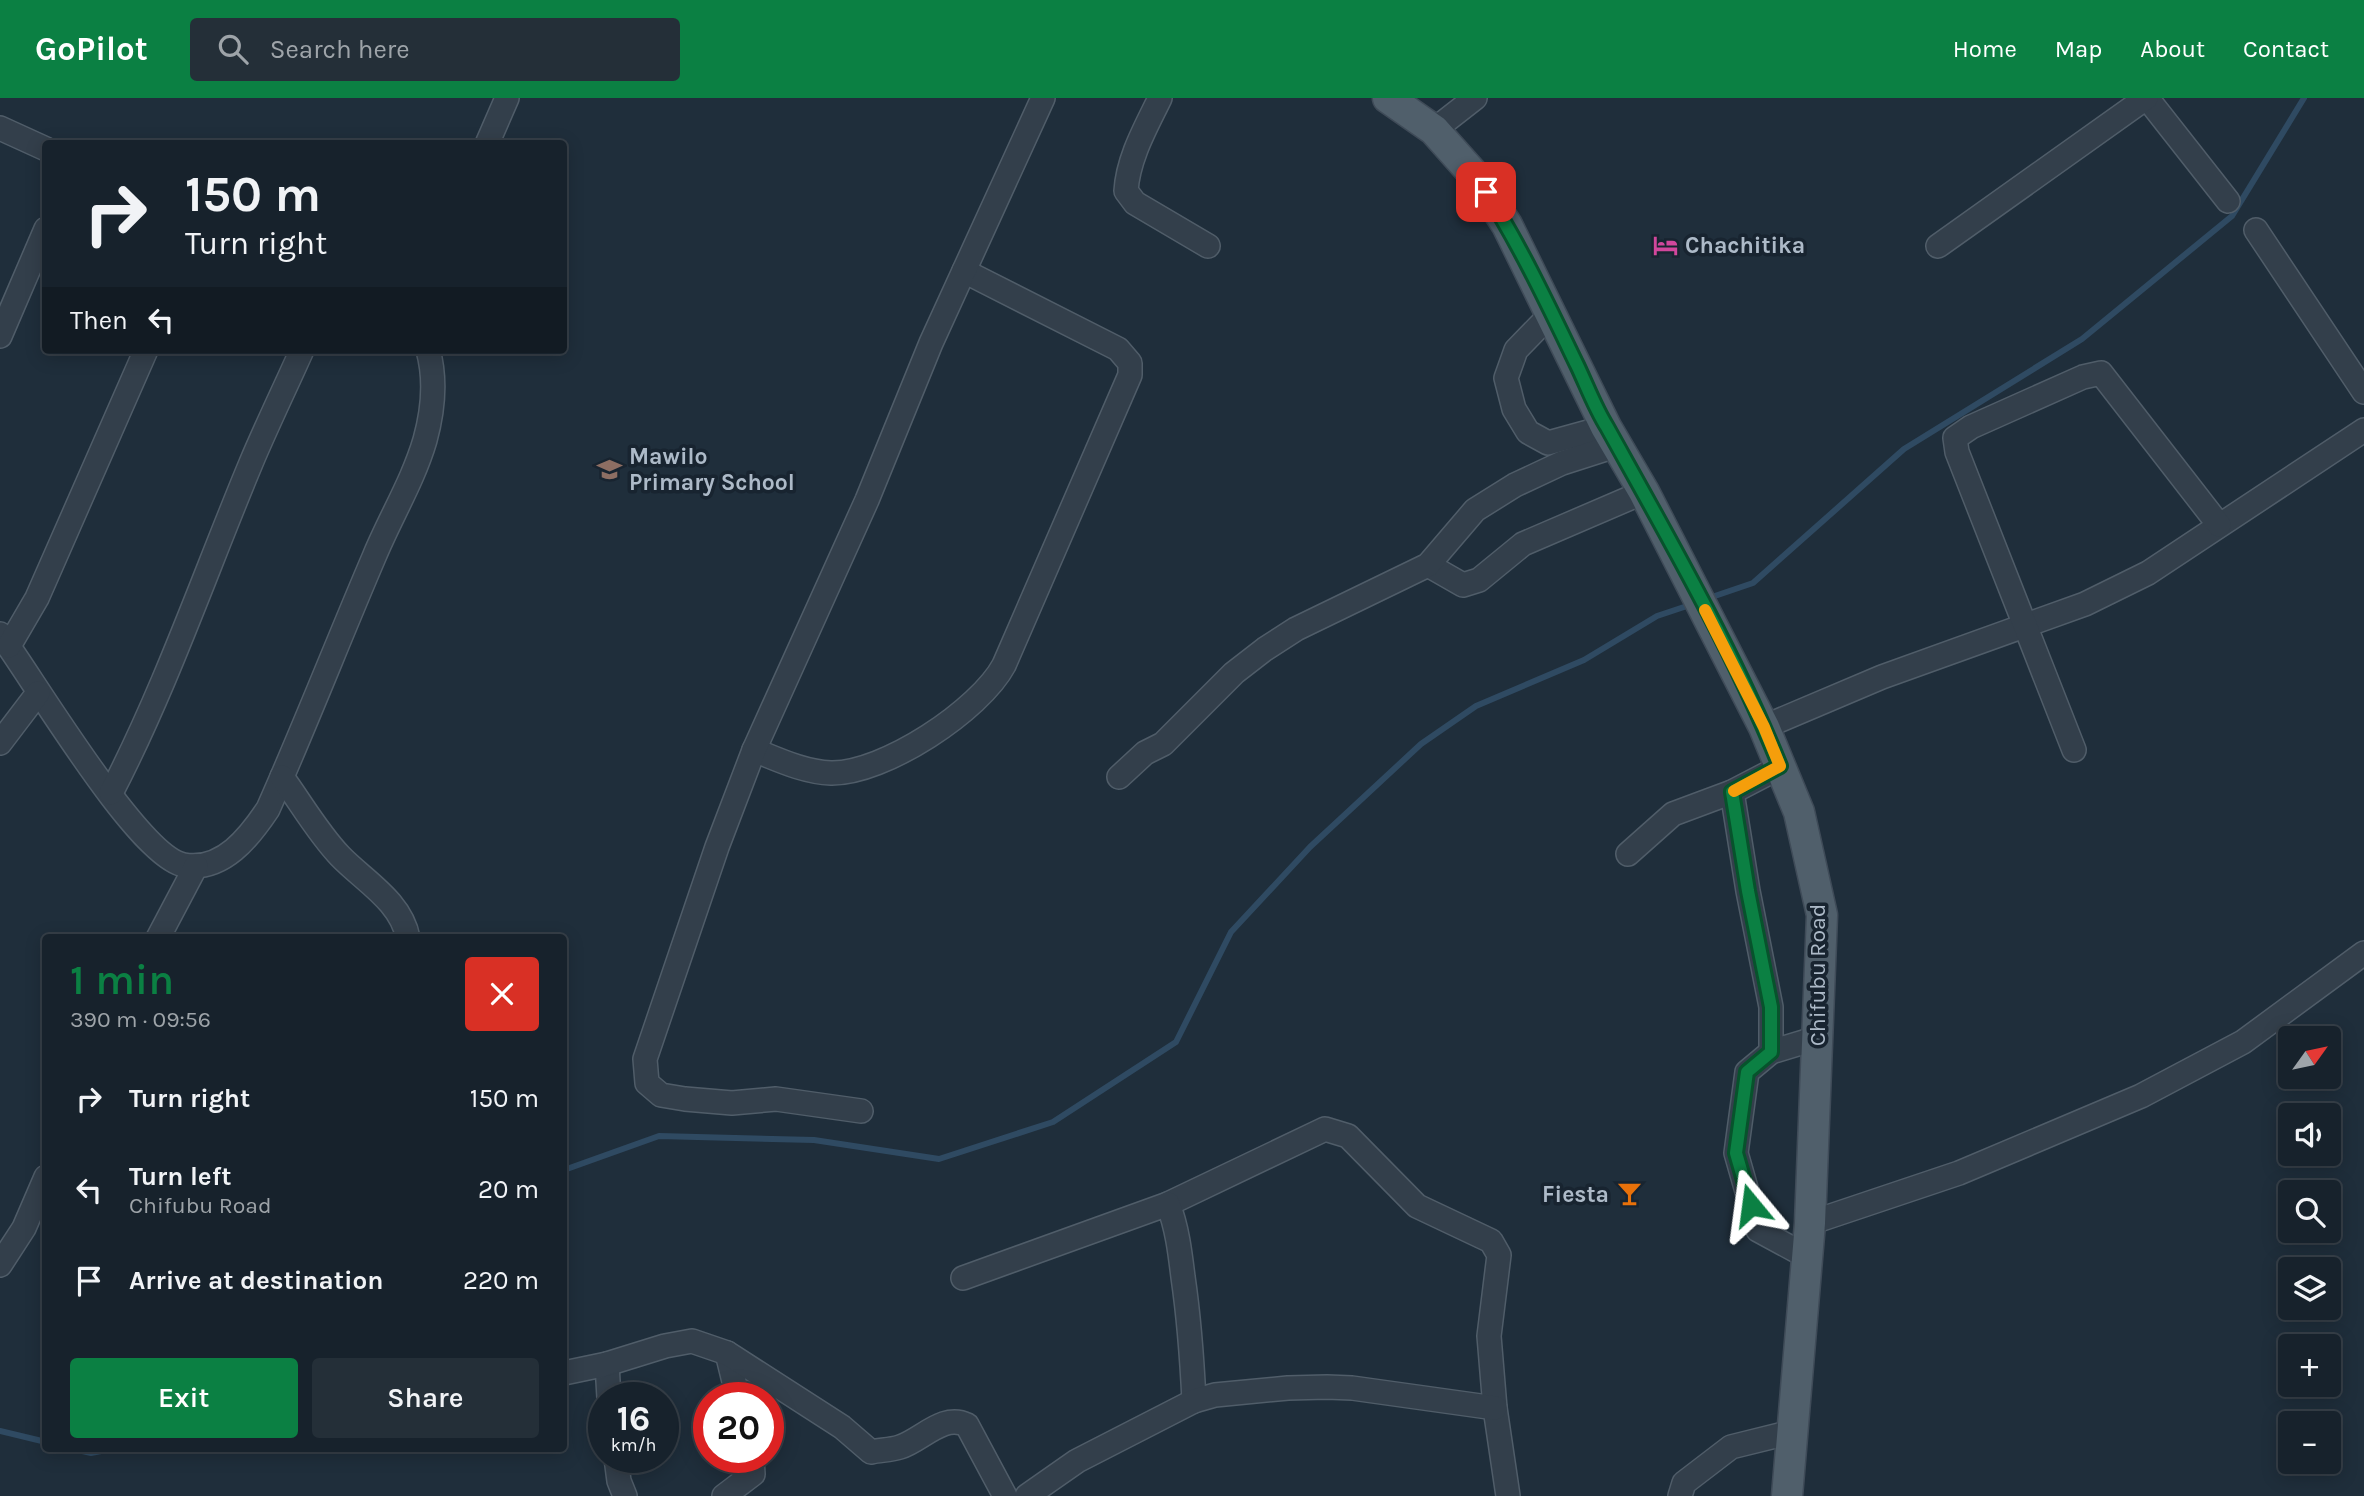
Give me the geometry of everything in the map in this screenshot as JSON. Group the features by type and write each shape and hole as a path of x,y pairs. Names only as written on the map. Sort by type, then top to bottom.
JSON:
{"main road":[{"name":"Chifubu Road","path":"1388,98 1434,130 1475,176 1501,215 1612,436 1644,492 1764,727 1799,812 1822,915 1810,1223 1787,1496"}],"street":[{"path":"489,140 506,98"},
{"path":"861,1111 776,1099 732,1103 661,1095 647,1083 645,1059 717,847 754,750 862,511 898,420 964,271 1043,98"},
{"path":"1160,98 1126,176 1126,191 1135,203 1208,246"},
{"path":"1434,130 1475,98"},
{"path":"1938,246 2155,101 2228,201"},
{"path":"0,128 42,147"},
{"path":"2256,230 2364,392"},
{"path":"0,336 42,238"},
{"path":"754,750 804,770 832,773 856,771 881,763 912,746 989,689 1004,665 1093,466 1130,375 1129,363 1118,349 964,271"},
{"path":"1552,313 1516,350 1506,378 1514,409 1528,432 1548,443 1612,436"},
{"path":"144,354 37,598 5,640 38,693 143,834 163,853 182,865 196,866 219,859 238,848 268,809 425,440 433,383 429,354"},
{"path":"111,793 130,757 252,462 300,354"},
{"path":"2074,750 1957,452 1955,438 1972,427 2083,377 2101,373 2219,525"},
{"path":"1764,727 1882,677 2085,604 2148,573 2364,430"},
{"path":"1118,778 1145,753 1163,744 1234,673 1265,649 1296,629 1428,565 1475,510 1515,485 1612,436"},
{"path":"1428,565 1463,585 1479,580 1523,544 1644,492"},
{"path":"0,743 38,693"},
{"path":"1628,854 1673,814 1732,792 1780,766"},
{"path":"282,777 340,856 367,878 391,905 406,934"},
{"path":"1732,792 1750,903 1771,1007 1771,1052"},
{"path":"160,934 196,866"},
{"path":"1810,1223 1959,1173 2141,1096 2243,1042 2364,953"},
{"path":"1806,1256 1758,1230 1736,1153 1747,1072 1771,1052 1817,1038"},
{"path":"963,1278 1167,1204 1325,1129 1348,1136 1418,1206 1491,1241 1499,1255 1489,1336 1495,1408 1508,1496"},
{"path":"0,1265 24,1228 42,1186"},
{"path":"1167,1204 1175,1222 1185,1289 1194,1401"},
{"path":"567,1372 607,1364 665,1346 692,1342 727,1353 842,1427 871,1452 901,1447 947,1422 959,1421 967,1425 1005,1496"},
{"path":"727,1353 734,1382"},
{"path":"607,1364 608,1382"},
{"path":"1027,1496 1077,1461 1194,1401 1214,1395 1288,1388 1352,1388 1495,1408"},
{"path":"1680,1496 1684,1483 1731,1447 1792,1432"},
{"path":"618,1473 625,1496"},
{"path":"724,1496 753,1473"}],"waterway":[{"path":"1706,599 1753,583 1904,449 2082,339 2232,216 2304,98"},
{"path":"567,1169 659,1136 814,1140 939,1159 1053,1122 1176,1042 1231,932 1310,847 1421,744 1476,706 1584,660 1657,616 1693,604"},
{"path":"0,1431 42,1441"},
{"path":"87,1452 96,1452"}],"slow traffic":[{"path":"1705,610 1764,727 1780,766 1734,791"}],"place":[{"name":"Chachitika","path":"1665,245"},
{"name":"Mawilo Primary School","path":"609,469"},
{"name":"Fiesta","path":"1629,1194"}],"route":[{"path":"1486,192 1507,225 1606,427 1644,492 1717,633 1764,727 1780,766 1732,792 1763,975 1771,1007 1771,1052 1747,1072 1736,1153 1751,1205"}]}
